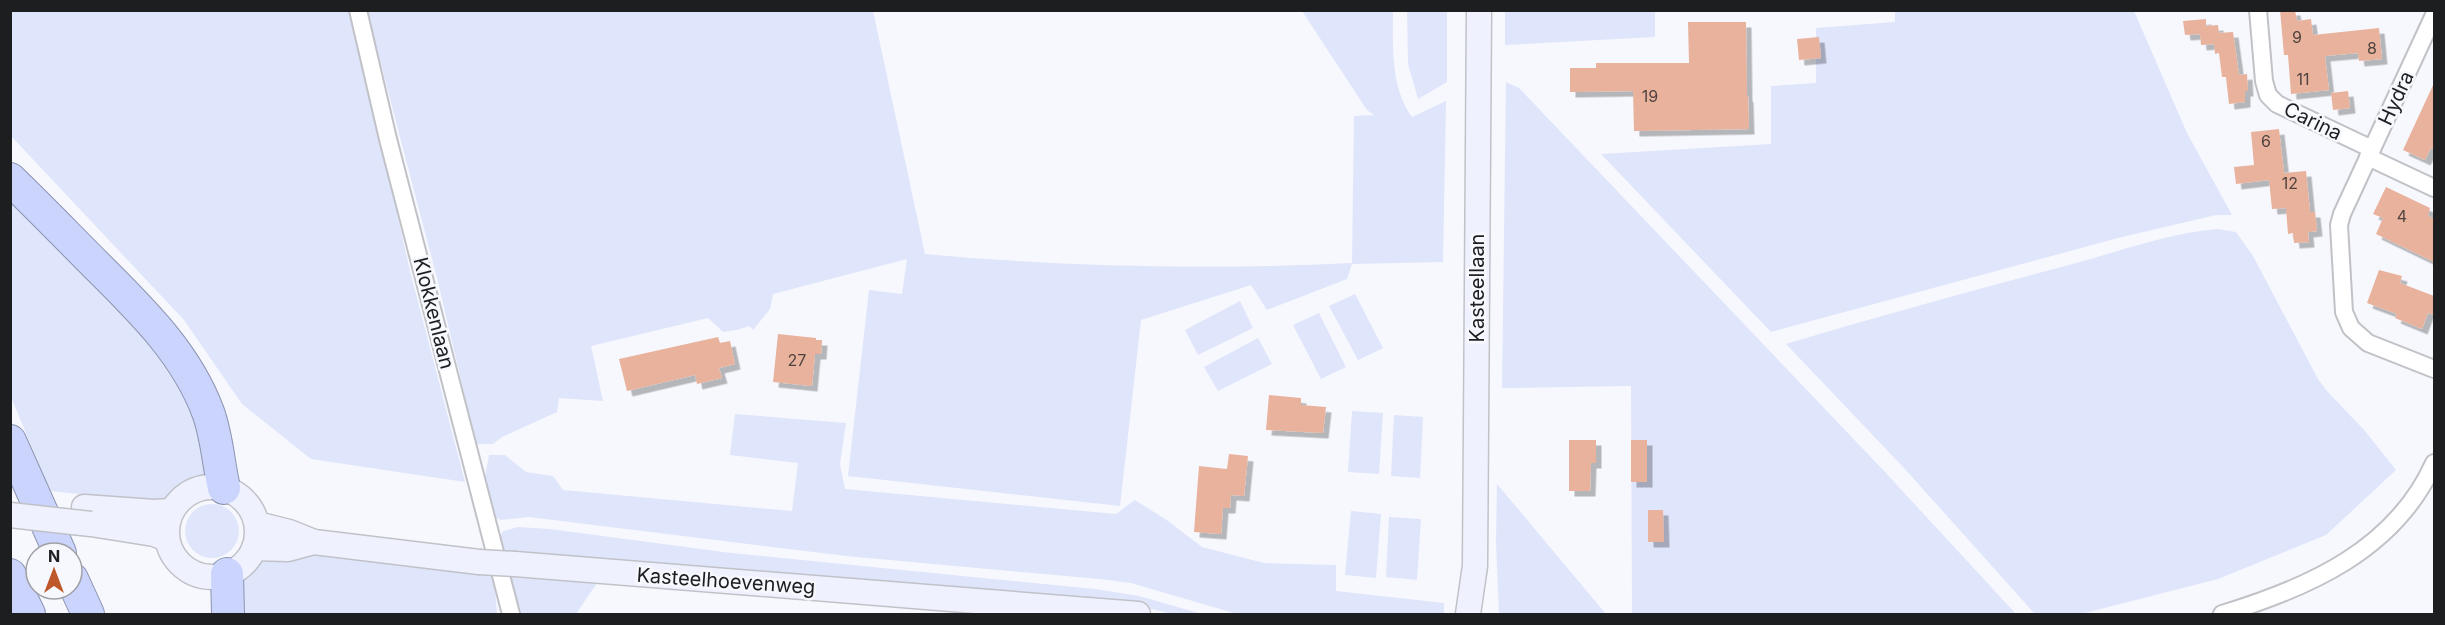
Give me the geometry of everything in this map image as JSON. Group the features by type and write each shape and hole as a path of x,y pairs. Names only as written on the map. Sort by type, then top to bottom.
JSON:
{"highway":[{"path":"10,179 131,300 175,350 198,389 208,412 224,488"},
{"path":"10,441 55,541"},
{"path":"227,574 228,615"},
{"path":"10,575 28,615"},
{"path":"82,601 88,615"}],"street":[{"name":"Klokkenlaan","path":"358,10 388,139 511,615"},
{"name":"Kasteellaan","path":"1468,615 1475,566 1479,10"},
{"name":"Carina","path":"2258,10 2264,81 2268,95 2277,104 2370,153"},
{"name":"Hydra","path":"2434,15 2342,214 2339,225 2344,312 2351,328 2368,343 2434,369"},
{"path":"2370,153 2434,188"},
{"path":"2222,615 2279,595 2346,561 2376,542 2416,498 2434,463"},
{"path":"208,486 224,488 246,501 253,512 256,524 254,548 248,560 227,574 207,576 189,571 178,563 167,539 166,526 171,511 180,498 193,490 208,486"},
{"path":"10,498 88,516 167,539"},
{"path":"10,515 88,516 171,511"},
{"name":"Kasteelhoevenweg","path":"256,524 289,532 314,543 479,561 1138,615"},
{"name":"Kasteelhoevenweg","path":"254,548 288,549 314,543"},
{"name":"Kasteellaan","path":"1475,566 1482,615"}],"shaded area":[{"path":"10,11 351,11 410,271 465,482 311,459 242,404 184,320 11,136"},
{"path":"367,11 873,11 925,254 1032,262 1191,267 1352,263 1354,116 1374,115 1367,110 1302,11 1393,11 1396,79 1412,117 1446,101 1443,262 1352,264 1347,279 1267,310 1251,285 1141,320 1120,506 848,476 869,290 902,294 907,259 773,294 770,309 753,330 749,326 723,332 708,318 591,346 603,401 559,398 557,412 502,437 493,444 476,444 438,282"},
{"path":"1407,11 1447,11 1447,82 1418,99 1408,64"},
{"path":"1505,11 1655,11 1655,37 1505,45"},
{"path":"1895,11 2134,11 2187,133 2232,215 2216,215 2118,238 1771,332 1601,154 1771,144 1771,86 1816,83 1816,28 1895,22"},
{"path":"1506,82 1519,88 1884,471 2016,614 1632,614 1631,386 1502,388"},
{"path":"10,186 192,387 207,478 186,484 165,500 154,502 50,491 11,397"},
{"path":"2218,229 2236,232 2253,256 2318,379 2365,431 2396,470 2326,535 2218,579 2081,614 2035,614 1904,468 1786,344 2147,243 2183,234"},
{"path":"1355,294 1383,348 1358,360 1329,306"},
{"path":"1240,301 1253,328 1198,355 1185,330"},
{"path":"1319,313 1346,367 1321,379 1293,325"},
{"path":"1258,338 1272,364 1218,391 1204,367"},
{"path":"1352,411 1383,413 1379,474 1348,472"},
{"path":"735,414 846,423 840,464 845,489 1116,514 1135,500 1202,547 1264,563 1336,565 1336,591 1444,603 1444,614 1237,614 1131,583 846,556 529,517 501,520 492,516 483,488 489,455 505,455 526,472 553,476 563,490 792,511 798,463 730,455"},
{"path":"1394,415 1423,417 1420,478 1391,476"},
{"path":"1497,484 1606,614 1499,614 1496,542"},
{"path":"212,504 222,506 231,512 237,521 239,531 237,541 231,550 222,556 212,558 202,556 193,550 187,541 185,531 187,521 193,512 202,506"},
{"path":"1351,511 1381,514 1376,578 1345,575"},
{"path":"1389,517 1421,519 1417,580 1386,577"},
{"path":"518,527 550,529 731,553 1095,589 1139,596 1202,614 1172,614 1097,598 500,552 498,540 503,531"},
{"path":"337,553 494,574 497,614 233,614 238,578 263,555"},
{"path":"506,577 597,583 576,614 519,614"}],"building":[{"path":"2280,10 2295,10 2297,21 2311,19 2313,35 2379,28 2382,59 2359,61 2358,53 2325,56 2329,90 2291,94 2288,55 2284,55"},
{"path":"2206,19 2206,26 2218,25 2219,33 2233,32 2239,75 2247,74 2248,91 2245,91 2245,102 2229,104 2226,77 2222,77 2219,53 2215,54 2214,44 2201,45 2200,34 2185,35 2183,21"},
{"path":"1688,22 1746,22 1749,129 1634,131 1633,91 1570,92 1570,68 1596,68 1596,63 1689,63"},
{"path":"1819,37 1821,58 1799,60 1797,39"},
{"path":"2434,83 2434,149 2431,148 2425,160 2403,150"},
{"path":"2348,91 2350,108 2333,110 2331,93"},
{"path":"2279,129 2284,173 2306,171 2310,212 2315,212 2317,231 2308,232 2309,242 2294,243 2293,233 2288,234 2286,208 2272,209 2269,180 2236,184 2234,167 2254,165 2251,132"},
{"path":"2386,187 2430,208 2428,216 2434,219 2434,262 2376,234 2383,218 2373,214"},
{"path":"2379,270 2402,276 2400,283 2434,296 2434,315 2428,313 2422,329 2395,318 2397,314 2367,303"},
{"path":"778,334 822,340 821,354 815,354 812,386 773,382"},
{"path":"718,337 720,343 730,341 735,364 719,368 722,378 697,384 695,375 627,391 619,359"},
{"path":"1269,395 1301,398 1301,405 1326,407 1323,433 1266,430"},
{"path":"1569,440 1596,440 1596,463 1591,463 1590,491 1569,491"},
{"path":"1631,440 1647,440 1647,482 1631,482"},
{"path":"1229,454 1248,456 1244,496 1231,495 1230,508 1223,508 1221,534 1194,532 1199,466 1227,469"},
{"path":"1648,510 1663,510 1664,542 1648,542"}]}
